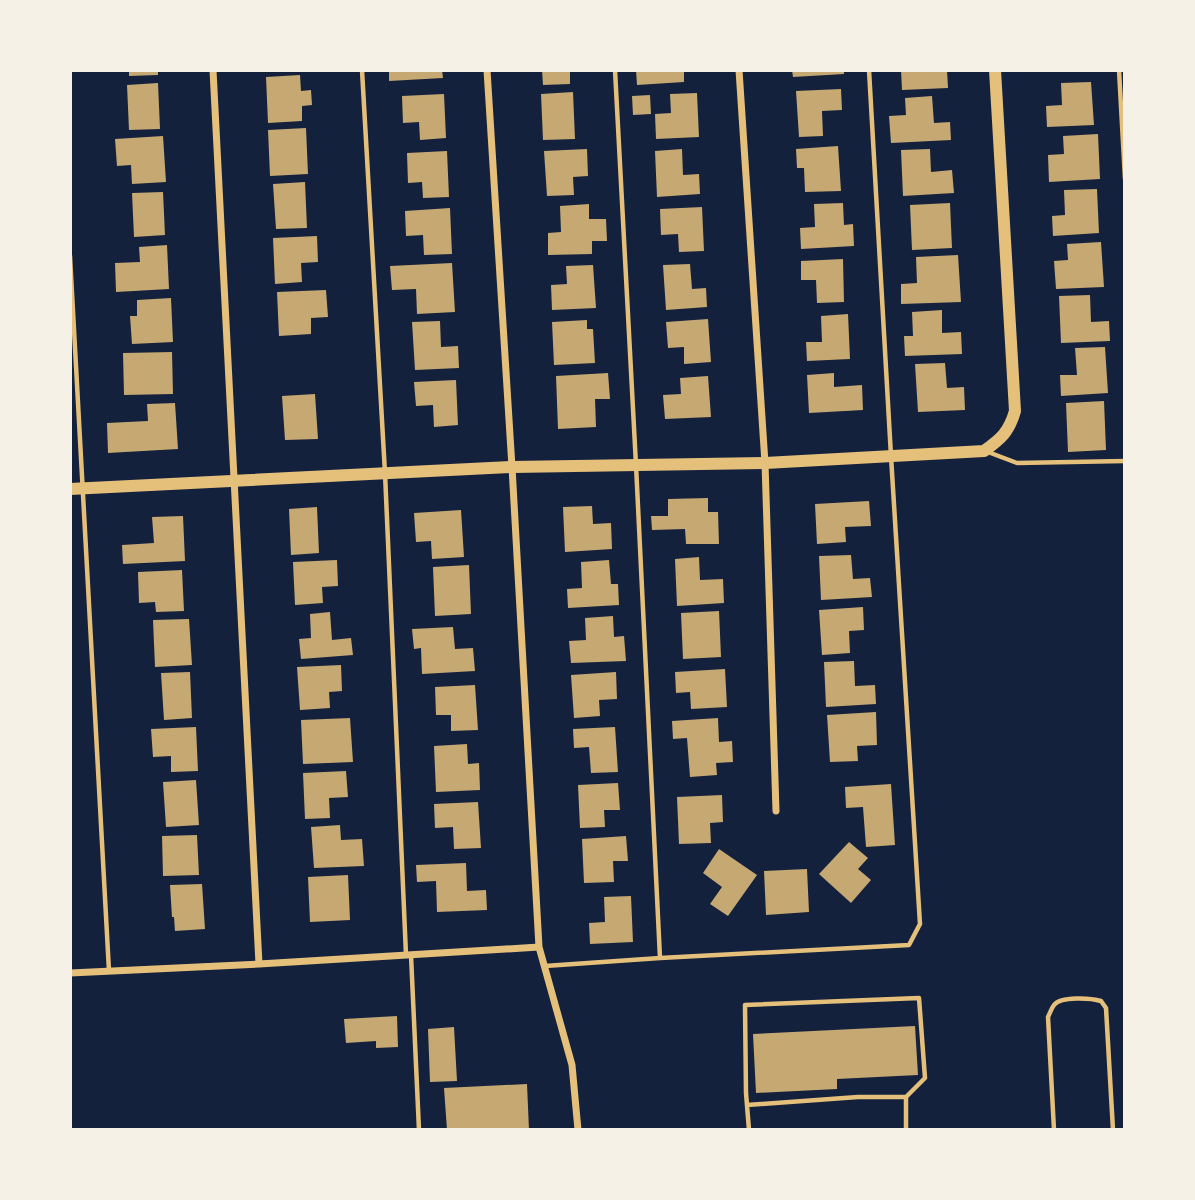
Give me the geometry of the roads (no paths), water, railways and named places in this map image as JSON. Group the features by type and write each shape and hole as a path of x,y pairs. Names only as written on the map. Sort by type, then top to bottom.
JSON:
{"street":[{"path":"212,70 259,964"},
{"path":"487,70 539,947 572,1065 578,1130"},
{"path":"739,70 765,463 776,811"},
{"path":"76,488 512,467 765,463 984,451 1002,438 1012,423 1014,411 995,70"},
{"path":"70,973 539,947"}],"lane":[{"path":"362,70 419,1130"},
{"path":"615,70 660,958"},
{"path":"544,966 909,945 920,924 869,70"},
{"path":"1119,70 1125,179"},
{"path":"70,256 76,488 109,971"},
{"path":"984,451 1017,463 1125,461"},
{"path":"747,1105 858,1097 906,1097 925,1078 919,998 745,1005 747,1105 749,1130"},
{"path":"1054,1130 1048,1017 1054,1005 1063,1000 1094,999 1101,1001 1105,1008 1113,1130"},
{"path":"906,1097 906,1130"}]}
